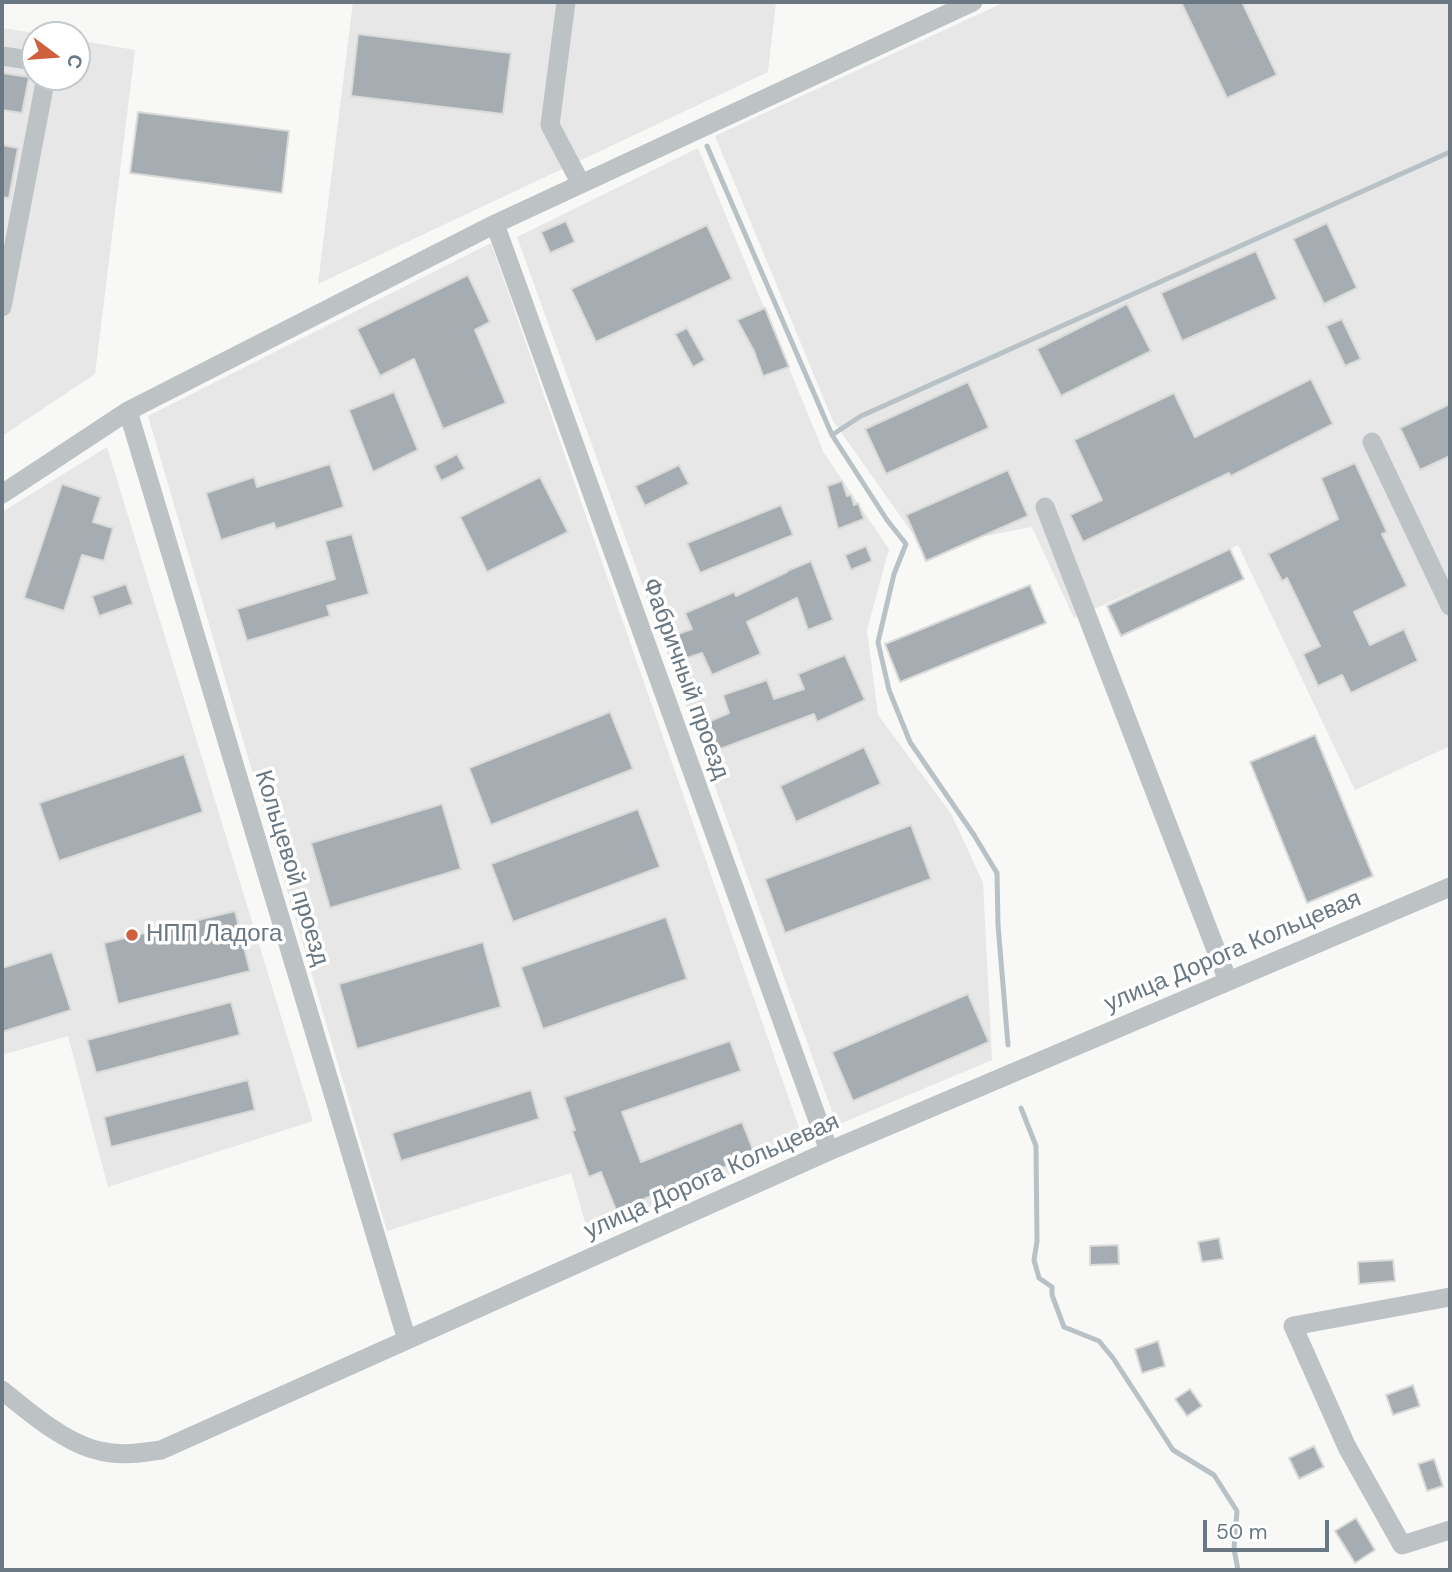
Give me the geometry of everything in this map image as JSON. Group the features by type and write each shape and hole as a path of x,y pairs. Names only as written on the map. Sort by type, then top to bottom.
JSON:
{"street":[{"path":"566,2 550,125 581,184"},
{"path":"2,494 128,411 495,224 973,2"},
{"path":"2,56 21,59"},
{"path":"2,307 43,91"},
{"name":"Фабричный проезд","path":"495,224 829,1151"},
{"name":"Кольцевой проезд","path":"128,411 407,1340"},
{"path":"1372,442 1450,606"},
{"path":"1045,507 1228,981"},
{"name":"улица Дорога Кольцевая","path":"2,1391 54,1431 99,1451 133,1454 161,1450 829,1151 1450,887"},
{"path":"1450,1297 1293,1326 1347,1447 1402,1545 1450,1530"}],"shaded area":[{"path":"353,2 776,2 768,72 318,284"},
{"path":"1005,2 1450,2 1450,746 1355,790 1238,545 1074,618 1032,527 923,548 833,421 715,136"},
{"path":"2,28 21,31 21,91 91,91 91,42 135,50 95,374 2,436"},
{"path":"698,148 824,453 889,549 867,630 878,715 952,815 983,883 992,1060 837,1125 517,237"},
{"path":"491,243 804,1142 589,1236 571,1173 387,1231 148,416"},
{"path":"107,447 313,1121 108,1187 68,1036 2,1055 2,512"}],"building":[{"path":"1181,2 1242,2 1277,75 1227,98"},
{"path":"358,34 511,53 503,114 351,96"},
{"path":"2,73 21,76 21,91 26,91 22,113 2,110"},
{"path":"138,112 289,131 282,193 130,173"},
{"path":"2,145 18,148 9,198 2,197"},
{"path":"566,221 575,242 550,253 541,232"},
{"path":"1327,223 1357,288 1324,304 1293,239"},
{"path":"707,225 732,279 596,342 571,289"},
{"path":"1256,251 1277,299 1182,341 1161,293"},
{"path":"468,275 490,322 475,330 506,403 443,429 414,359 380,376 357,329"},
{"path":"1127,304 1151,351 1061,396 1037,349"},
{"path":"765,308 789,367 763,376 754,351 737,320"},
{"path":"1342,319 1361,359 1345,366 1326,326"},
{"path":"687,328 705,360 693,367 675,334"},
{"path":"1311,379 1333,424 1231,476 1229,473 1083,542 1070,515 1102,500 1074,440 1174,393 1195,437"},
{"path":"968,382 989,428 886,474 865,429"},
{"path":"394,392 418,450 373,472 349,410"},
{"path":"1450,404 1450,456 1420,470 1400,428"},
{"path":"457,454 465,469 441,481 434,466"},
{"path":"1355,463 1387,532 1382,534 1407,586 1354,612 1370,645 1404,629 1418,661 1351,693 1342,675 1318,686 1303,654 1320,646 1287,578 1282,581 1268,554 1338,519 1321,478"},
{"path":"330,464 344,507 276,529 274,523 221,540 206,493 254,477 257,487"},
{"path":"679,465 689,484 645,506 635,486"},
{"path":"1008,470 1028,516 926,561 906,515"},
{"path":"540,477 568,532 487,572 460,517"},
{"path":"842,481 847,496 851,495 854,505 858,503 864,519 838,529 827,486"},
{"path":"62,484 101,497 93,522 113,528 104,561 82,555 64,611 24,598"},
{"path":"781,505 793,535 700,573 687,543"},
{"path":"352,534 369,594 327,606 330,616 247,641 237,609 335,579 325,541"},
{"path":"866,546 872,561 851,570 845,555"},
{"path":"1230,549 1244,579 1121,636 1107,606"},
{"path":"811,561 833,620 808,630 797,598 747,622 761,654 712,675 702,653 687,658 678,634 692,629 685,613 734,592 736,596"},
{"path":"126,584 133,604 99,616 92,596"},
{"path":"1030,585 1046,623 900,682 885,644"},
{"path":"845,655 865,700 817,722 814,714 712,752 701,725 729,713 723,695 767,680 774,699 804,689 798,674"},
{"path":"610,712 633,769 491,825 469,768"},
{"path":"1315,735 1373,876 1307,903 1250,762"},
{"path":"864,747 881,784 796,822 780,786"},
{"path":"184,754 203,812 59,861 39,803"},
{"path":"442,804 461,869 330,908 311,843"},
{"path":"638,809 660,867 513,922 491,864"},
{"path":"911,825 931,879 785,933 765,879"},
{"path":"235,911 250,971 118,1004 104,943"},
{"path":"666,917 687,979 543,1029 521,967"},
{"path":"483,942 501,1007 357,1049 339,984"},
{"path":"52,952 71,1010 2,1032 2,968"},
{"path":"968,994 989,1042 853,1101 832,1052"},
{"path":"231,1002 240,1035 96,1073 87,1040"},
{"path":"730,1041 741,1071 622,1112 641,1162 742,1122 755,1155 616,1210 601,1172 589,1177 572,1131 575,1130 564,1097"},
{"path":"248,1080 255,1110 111,1147 104,1117"},
{"path":"531,1090 539,1119 401,1161 392,1133"},
{"path":"1219,1238 1223,1259 1202,1262 1198,1242"},
{"path":"1118,1245 1119,1264 1090,1265 1090,1246"},
{"path":"1393,1260 1395,1281 1359,1284 1358,1262"},
{"path":"1158,1341 1165,1366 1142,1373 1135,1349"},
{"path":"1413,1385 1420,1406 1393,1415 1386,1395"},
{"path":"1190,1389 1202,1406 1187,1416 1175,1399"},
{"path":"1314,1446 1324,1467 1299,1479 1289,1458"},
{"path":"1434,1459 1443,1486 1427,1491 1418,1464"},
{"path":"1356,1518 1375,1550 1355,1563 1335,1531"}],"waterway":[{"path":"707,146 832,435 861,416 1450,152"},
{"path":"832,435 887,520 906,544 894,574 878,642 889,690 910,742 997,873 998,925 1008,1045"},
{"path":"1021,1108 1036,1146 1037,1241 1034,1260 1039,1278 1052,1287 1052,1295 1064,1327 1099,1341 1173,1450 1214,1475 1237,1511 1234,1549 1238,1570"}],"place":[{"name":"НПП Ладога","path":"132,935"}]}
